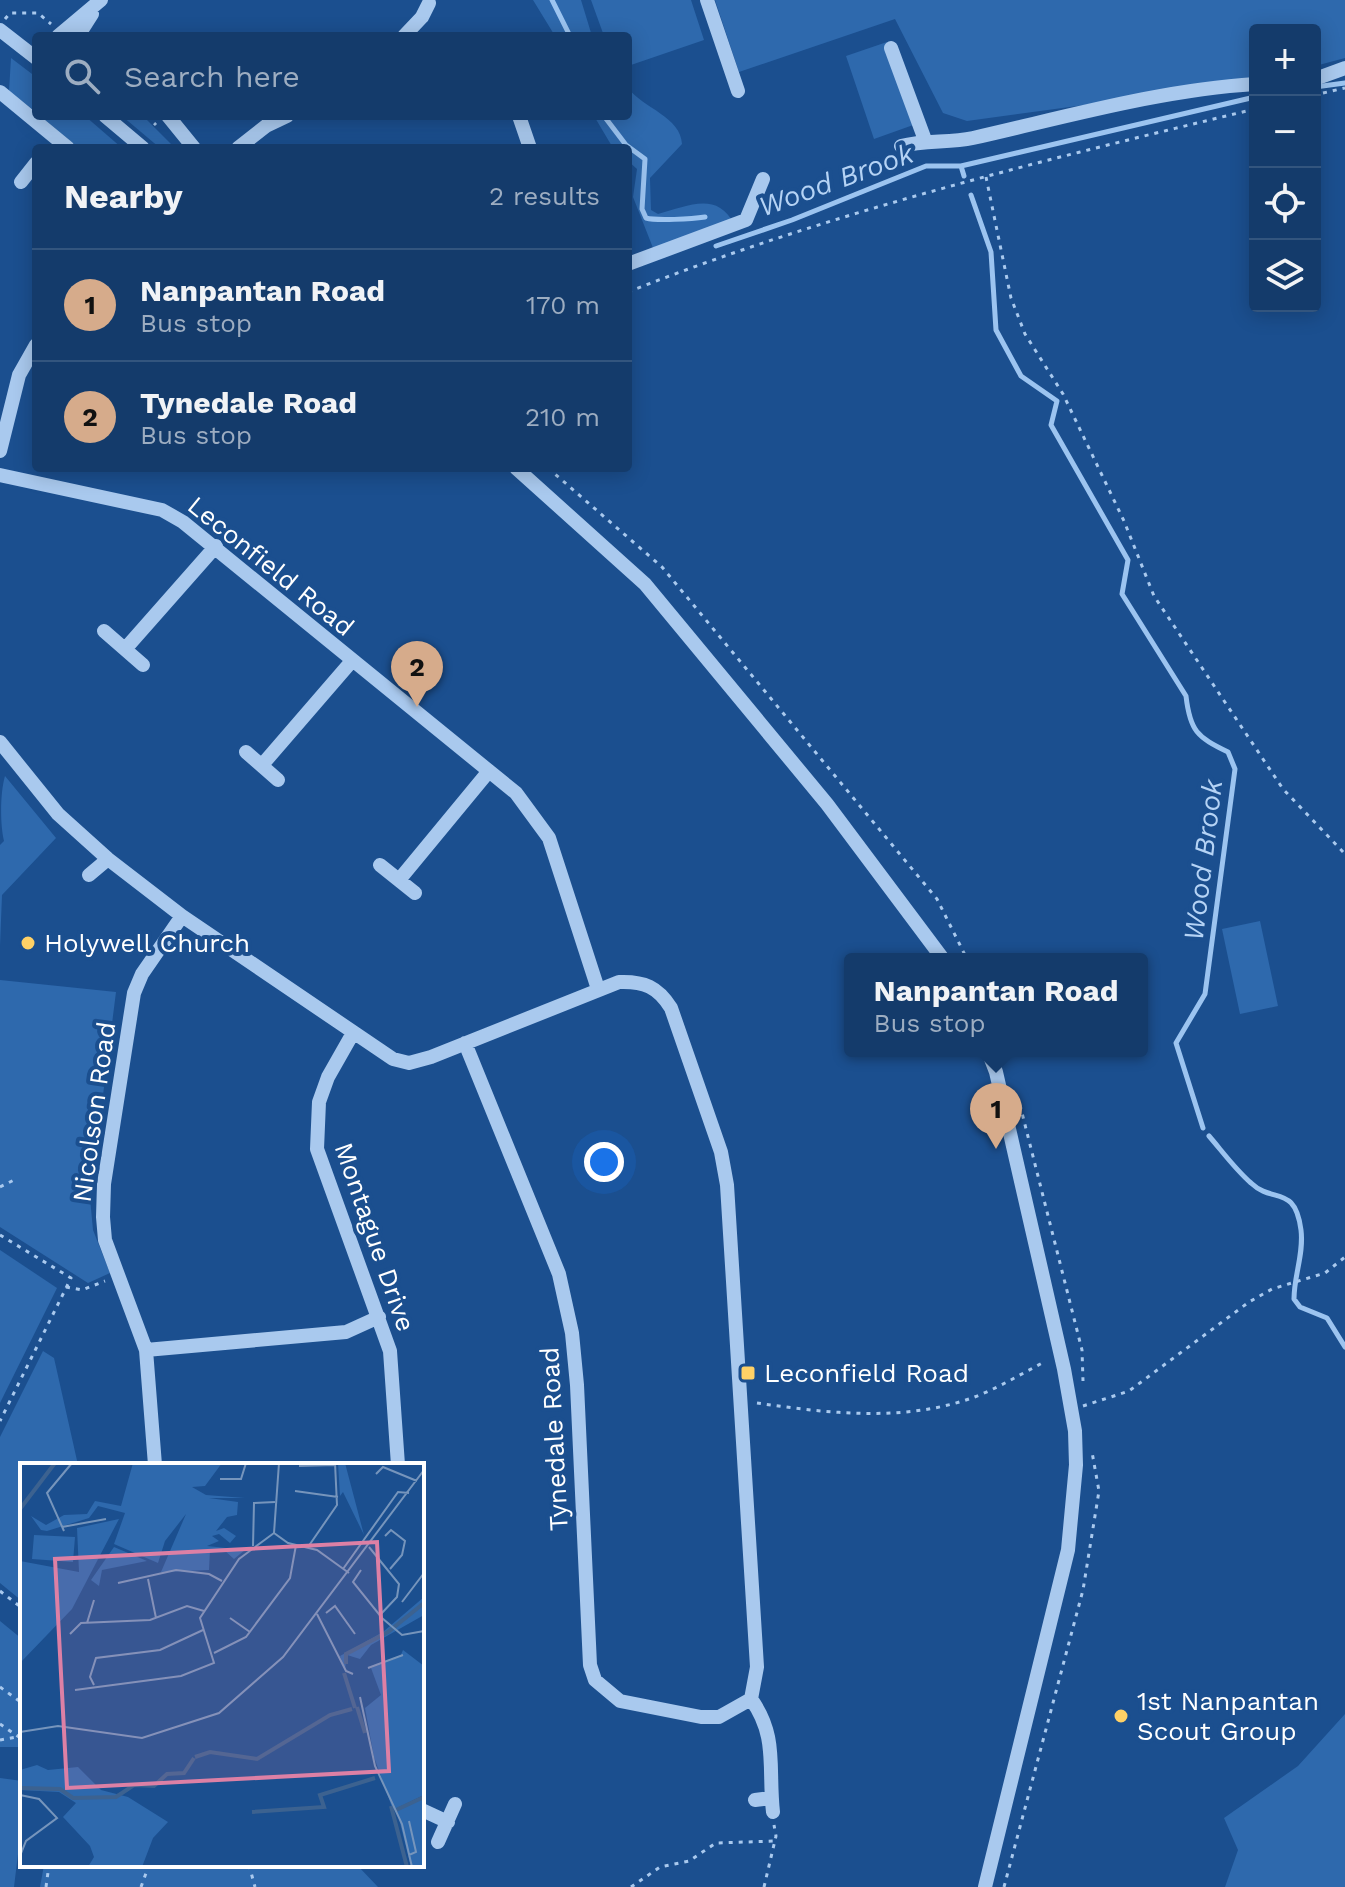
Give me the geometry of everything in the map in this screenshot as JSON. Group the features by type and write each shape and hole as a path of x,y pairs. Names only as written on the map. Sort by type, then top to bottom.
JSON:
{"street":[{"path":"707,0 738,91"},
{"path":"408,32 422,17 430,1"},
{"path":"0,28 32,50"},
{"path":"891,48 925,140"},
{"path":"1321,77 1345,68"},
{"path":"901,146 925,140 964,140 1191,90 1249,85"},
{"path":"0,92 51,143"},
{"path":"110,120 138,144"},
{"path":"171,120 191,144"},
{"path":"243,144 279,120"},
{"path":"520,120 529,144"},
{"path":"21,182 32,168"},
{"path":"632,263 746,220 763,179"},
{"path":"0,451 5,404 32,352"},
{"path":"520,472 645,584 827,804 939,953"},
{"name":"Leconfield Road","path":"0,475 162,510 216,546 351,662 516,793 549,838 598,989"},
{"path":"126,648 216,546"},
{"path":"104,631 143,665"},
{"path":"262,765 351,662"},
{"path":"0,742 58,814 108,859 182,916 383,1054 409,1063 619,982 634,982 661,993 671,1008 721,1152 727,1185 757,1667 751,1699 765,1719 769,1736 772,1805 755,1800"},
{"path":"246,752 278,780"},
{"path":"399,880 489,771"},
{"path":"89,875 108,859"},
{"path":"380,865 415,893"},
{"name":"Nicolson Road","path":"155,1463 146,1350 105,1240 104,1184 134,993 142,974 182,916"},
{"name":"Montague Drive","path":"353,1033 328,1077 319,1102 317,1149 390,1351 398,1463"},
{"name":"Tynedale Road","path":"465,1043 559,1274 566,1301 577,1385 590,1665 595,1680 620,1701 701,1717 719,1717 751,1699"},
{"path":"985,1887 1068,1550 1076,1465 1077,1407 1060,1355 990,1057"},
{"path":"146,1350 346,1332 379,1317"},
{"path":"438,1842 455,1804"},
{"path":"424,1811 448,1822"}],"path":[{"path":"0,28 10,13 38,13 62,32"},
{"path":"1321,94 1345,88"},
{"path":"632,290 698,264 986,177 1249,111"},
{"path":"986,177 1011,298 1025,334 1063,394 1124,521 1154,596 1283,789 1345,854"},
{"path":"553,472 662,567 937,899 964,953"},
{"path":"1018,1096 1082,1350 1077,1407 1086,1420"},
{"path":"0,1187 16,1179"},
{"path":"0,1235 71,1278 0,1421"},
{"path":"1077,1407 1129,1391 1249,1302 1272,1289 1325,1273 1345,1257"},
{"path":"66,1287 82,1290 119,1275"},
{"path":"741,1400 817,1412 900,1413 969,1399 1060,1355"},
{"path":"1004,1887 1083,1590 1099,1491 1091,1448"},
{"path":"0,1591 20,1606"},
{"path":"0,1687 20,1702"},
{"path":"0,1724 20,1735"},
{"path":"0,1740 20,1736"},
{"path":"764,1887 775,1841 772,1805"},
{"path":"631,1887 660,1867 689,1861 716,1843 775,1841"},
{"path":"46,1887 49,1867"},
{"path":"141,1887 148,1867"},
{"path":"250,1867 255,1887"}],"shaded area":[{"path":"533,0 581,0 591,32 553,32"},
{"path":"591,0 691,0 704,40 632,65 632,32 603,32"},
{"path":"715,0 1345,0 1345,58 1321,64 1321,24 1249,24 1249,83 967,121 943,113 895,19 739,72"},
{"path":"887,42 916,124 874,139 846,56"},
{"path":"11,58 32,74 32,109 9,91"},
{"path":"632,92 675,127 682,144 650,178 651,210 658,214 691,205 710,204 719,207 734,224 655,253 633,197 637,169 632,165 632,144 611,144 596,120 632,120"},
{"path":"45,120 90,120 117,144 74,144"},
{"path":"127,120 147,120 171,144 155,144"},
{"path":"5,776 56,838 2,895 0,946 0,845 4,841 1,808"},
{"path":"1260,921 1278,1006 1240,1014 1222,929"},
{"path":"0,980 116,992 90,1198 93,1230 110,1273 88,1283 0,1227"},
{"path":"0,1250 57,1288 0,1403"},
{"path":"43,1351 54,1358 78,1463 20,1463 20,1599 0,1583 0,1437"},
{"path":"0,1621 20,1637 20,1747 0,1747"},
{"path":"1345,1714 1345,1887 1225,1887 1238,1850 1224,1818 1298,1766"},
{"path":"0,1778 20,1781 20,1838 14,1887 0,1887"},
{"path":"44,1867 359,1867 378,1887 40,1887"}],"waterway":[{"name":"Wood Brook","path":"552,0 568,32"},
{"path":"1321,86 1345,83"},
{"path":"961,166 1249,98"},
{"name":"Wood Brook","path":"607,120 625,144"},
{"name":"Wood Brook","path":"632,149 645,159 642,209 646,218 705,217"},
{"name":"Wood Brook","path":"716,246 792,220 926,166 961,166 964,176"},
{"name":"Wood Brook","path":"971,195 991,252 996,330 1021,376 1057,401 1051,425 1128,560 1122,594 1186,696 1197,732 1228,752 1235,769 1205,994 1176,1043 1203,1128"},
{"name":"Wood Brook","path":"1209,1136 1251,1183 1267,1193 1288,1200 1294,1206 1302,1239 1294,1299 1300,1307 1327,1318 1345,1347"}],"place":[{"name":"Tynedale Road","path":"417,707"},
{"name":"Holywell Church","path":"28,943"},
{"name":"Nanpantan Road","path":"996,1149"},
{"name":"Leconfield Road","path":"748,1373"},
{"name":"1st Nanpantan Scout Group","path":"1121,1716"}]}
